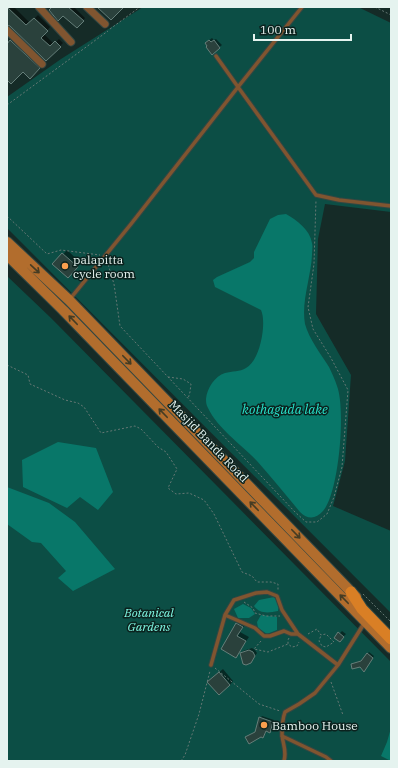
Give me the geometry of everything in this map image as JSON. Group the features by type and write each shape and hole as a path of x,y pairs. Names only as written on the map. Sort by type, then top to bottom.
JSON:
{"main road":[{"name":"Masjid Banda Road","path":"7,242 69,300 391,632"},
{"name":"Masjid Banda Road","path":"7,256 74,321 391,648"},
{"path":"351,592 362,608 391,639"}],"street":[{"path":"87,7 105,24"},
{"path":"42,8 71,42"},
{"path":"7,30 42,64"}],"lane":[{"path":"69,300 302,7"},
{"path":"216,56 316,194 339,200 391,206"},
{"path":"211,665 225,615 234,600 261,592 267,592 277,596 282,610 298,634 338,665"},
{"path":"225,615 255,628 264,636 270,636 284,631 291,634 298,634"},
{"path":"284,761 286,752 282,736 282,720 285,712 315,693 338,665 366,621"},
{"path":"282,736 326,757 331,761"}],"path":[{"path":"7,105 140,7"},
{"path":"375,7 391,15"},
{"path":"7,216 47,254 61,250 105,256 114,284 120,326 188,400 306,522 317,522 327,514 334,497 342,467 348,390 313,329 308,307 314,264 316,194"},
{"path":"7,365 28,375 30,384 65,400 78,403 84,407 101,433 135,426 141,429 158,447 166,452 177,469 168,488 176,494 189,493 204,500 214,514 242,572 252,576 257,582 271,582 278,584 277,596"},
{"path":"168,377 183,379 190,384 188,400"},
{"path":"238,599 253,608 256,613 266,616 286,617"},
{"path":"302,637 317,629 321,635 320,641 322,646 326,647 334,642 326,634 321,635"},
{"path":"288,644 291,634"},
{"path":"288,644 292,647 297,646 299,643 298,634"},
{"path":"264,636 254,649 268,652 288,644"},
{"path":"181,761 185,755 199,714 211,665 259,704 285,712"},
{"path":"329,676 343,714"}],"green space":[{"path":"143,7 358,7 391,23 391,212 325,204 318,239 316,314 351,375 345,461 333,506 391,531 391,613 7,228 7,97 61,59"},
{"name":"Botanical Gardens","path":"7,276 51,318 391,662 391,761 7,761"}],"water":[{"name":"kothaguda lake","path":"286,214 302,226 311,238 312,255 304,307 305,324 312,341 330,369 340,397 341,431 337,470 329,501 318,516 312,518 303,515 300,512 257,461 224,430 212,416 206,402 210,387 218,377 225,373 239,371 251,364 258,350 263,332 263,316 261,310 215,287 213,280 250,262 254,258 254,252 270,219 278,215"},
{"path":"58,442 96,448 113,492 98,510 80,497 67,508 23,487 22,460"},
{"path":"7,487 49,503 75,522 115,569 73,591 58,578 66,571 41,543 32,542 7,524"},
{"path":"274,597 279,604 278,611 264,612 256,609 254,606 259,600"},
{"path":"243,604 251,608 255,614 249,618 238,618 234,609"},
{"path":"261,615 277,617 277,630 267,634 258,628 257,622"},
{"path":"391,728 391,761 381,756"}],"building":[{"path":"7,7 26,25 34,18 48,31 41,38 50,46 55,41 61,47 46,61 10,26 7,25"},
{"path":"52,7 68,7 84,21 77,28 63,16 58,21 49,10"},
{"path":"97,7 124,7 111,20"},
{"path":"10,40 40,68 30,79 23,72 11,84 7,80 7,44"},
{"path":"209,40 211,42 214,40 220,48 212,55 205,43"},
{"name":"palapitta cycle room","path":"62,253 78,267 68,278 52,264"},
{"path":"236,623 243,627 237,636 246,641 236,658 221,649"},
{"path":"338,632 344,637 340,642 334,638"},
{"path":"249,650 253,652 255,656 251,663 246,665 243,664 240,653"},
{"path":"367,653 373,658 364,672 360,667 352,669 351,664 361,661"},
{"path":"219,672 230,685 219,695 207,682"},
{"path":"259,717 273,722 270,733 266,731 263,738 261,737 249,744 245,737 255,732"}],"place":[{"name":"palapitta cycle room","path":"65,266"},
{"name":"Bamboo House","path":"264,725"}]}
